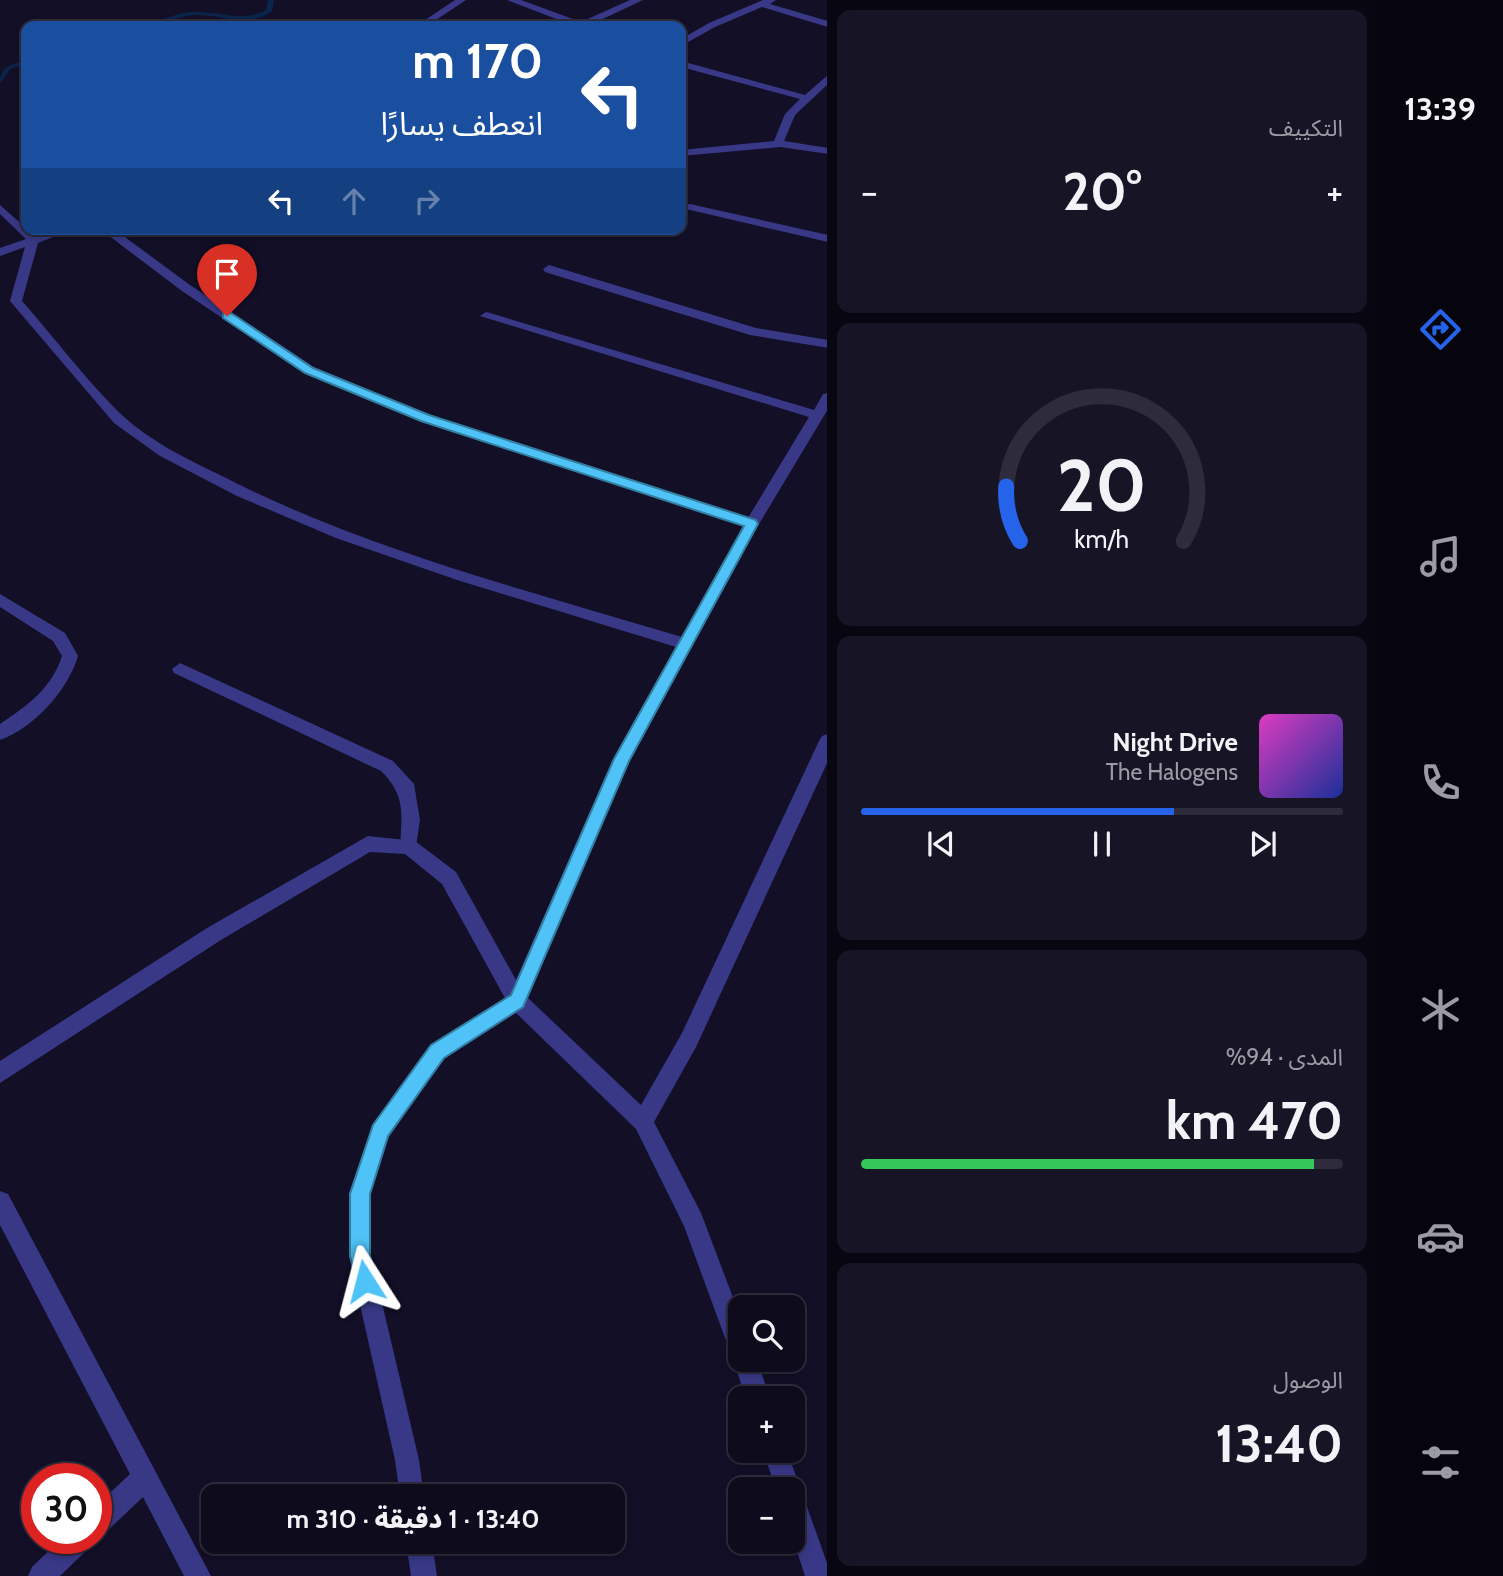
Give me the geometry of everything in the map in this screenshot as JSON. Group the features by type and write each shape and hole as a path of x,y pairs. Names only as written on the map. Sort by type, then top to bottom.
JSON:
{"street":[{"path":"429,21 461,0"},
{"path":"512,0 569,21"},
{"path":"593,21 638,0"},
{"path":"686,41 771,0"},
{"path":"760,4 827,24"},
{"path":"686,65 806,98"},
{"path":"778,144 790,114 827,79"},
{"path":"686,153 778,144 827,151"},
{"path":"690,207 827,239"},
{"path":"0,208 21,228"},
{"path":"28,235 33,240"},
{"path":"0,252 48,235"},
{"path":"114,235 186,288 309,370 425,418 752,524"},
{"path":"33,240 16,301 119,420 165,453 242,493 341,534 463,576 685,644"},
{"path":"549,269 754,332 827,344"},
{"path":"486,316 817,415"},
{"path":"410,1484 360,1256 360,1194 380,1131 437,1052 517,1001 622,759 752,524 827,399"},
{"path":"0,733 38,707 66,674 70,656 59,637 4,608"},
{"path":"180,668 387,766 405,784 411,820 409,847"},
{"path":"643,1122 689,1041 825,754"},
{"path":"0,1073 214,934 368,844 409,847 449,878 517,1001 643,1122 693,1222 728,1314"},
{"path":"0,1202 198,1576"},
{"path":"112,1509 146,1476"},
{"path":"805,1538 818,1576"},
{"path":"41,1576 64,1554"},
{"path":"421,1554 424,1576"}],"waterway":[{"path":"163,21 179,15 194,14 247,19 259,17 269,11 271,0"},
{"path":"0,80 8,68 21,64"}],"route":[{"path":"227,316 309,370 425,418 752,524 622,759 517,1001 437,1052 380,1131 360,1194 360,1256 365,1281"}]}
